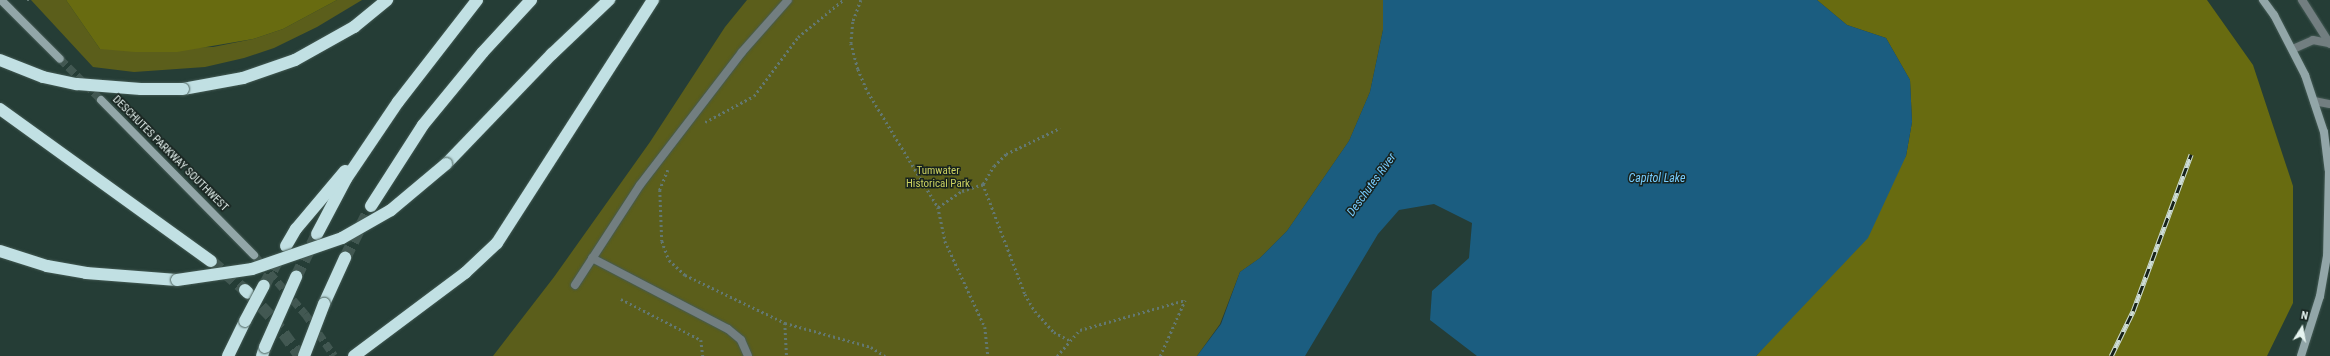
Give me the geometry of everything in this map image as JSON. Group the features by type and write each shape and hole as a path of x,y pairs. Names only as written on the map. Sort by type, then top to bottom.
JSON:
{"highway":[{"path":"0,60 43,76 77,84 141,90 183,89 244,78 295,60 354,27 387,0"},
{"path":"286,246 296,229 380,128 477,0"},
{"path":"371,206 423,125 483,52 531,0"},
{"path":"0,251 47,266 86,273 176,280 252,269 342,238 391,210 446,164 552,54 610,0"},
{"path":"354,356 470,269 497,243 653,0"},
{"path":"0,108 212,261"},
{"path":"317,234 346,179 380,128"},
{"path":"304,356 324,304 345,258"},
{"path":"263,352 296,277"},
{"path":"228,356 264,286"}],"main road":[{"path":"1,0 60,59"},
{"path":"2263,0 2293,49 2314,101 2324,132 2329,170 2330,213 2327,256 2320,296 2301,356"},
{"name":"DESCHUTES PARKWAY SOUTHWEST","path":"101,100 254,255"}],"street":[{"path":"575,285 640,185 742,52 788,0"},
{"path":"2302,0 2330,43"},
{"path":"2293,49 2313,40 2330,43"},
{"path":"2314,101 2330,104"},
{"path":"592,258 728,329 741,340 748,356"}],"path":[{"path":"702,124 754,96 798,38 843,0"},
{"path":"861,0 853,22 851,43 858,70 868,92 938,207 946,241 986,327 988,356"},
{"path":"938,207 962,191 983,184 994,166 1006,154 1060,128"},
{"path":"670,164 660,190 659,215 662,241 669,260 685,275 785,323 871,347 885,356"},
{"path":"983,184 1032,305 1054,332 1069,340"},
{"path":"621,299 701,340 702,356"},
{"path":"1057,356 1069,340 1080,330 1185,300 1160,356"},
{"path":"785,323 787,356"}],"green space":[{"path":"31,0 66,0 100,49 213,47 253,39 283,29 337,0 362,0 317,27 274,48 244,58 205,67 134,72 93,67"},
{"name":"Tumwater Historical Park","path":"747,0 1383,0 1383,30 1370,92 1349,141 1287,231 1260,258 1240,272 1220,324 1197,356 493,356 554,277 650,142 725,27"}],"shaded area":[{"path":"66,0 337,0 283,29 253,39 177,52 135,52 100,49"},
{"path":"1817,0 2207,0 2253,65 2293,186 2293,303 2267,356 1756,356 1786,322 1906,156 1912,122 1910,80 1886,38 1847,25"}],"water":[{"name":"Capitol Lake","path":"1383,0 1817,0 1847,25 1886,38 1910,80 1912,122 1906,156 1868,238 1756,356 1477,356 1430,320 1432,291 1469,258 1472,223 1434,204 1399,210 1378,234 1305,356 1197,356 1221,324 1240,272 1260,258 1287,231 1349,141 1370,92 1383,30"}],"tunnel":[{"path":"60,59 101,100"},
{"path":"345,258 371,206"},
{"path":"296,277 317,234"},
{"path":"264,286 281,254"},
{"path":"254,255 305,314 334,356"},
{"path":"211,261 245,290"},
{"path":"249,294 273,319 300,356"}],"railway":[{"path":"2111,356 2133,311 2191,154"}],"water label":[{"name":"Deschutes River","path":"1372,185"}]}
